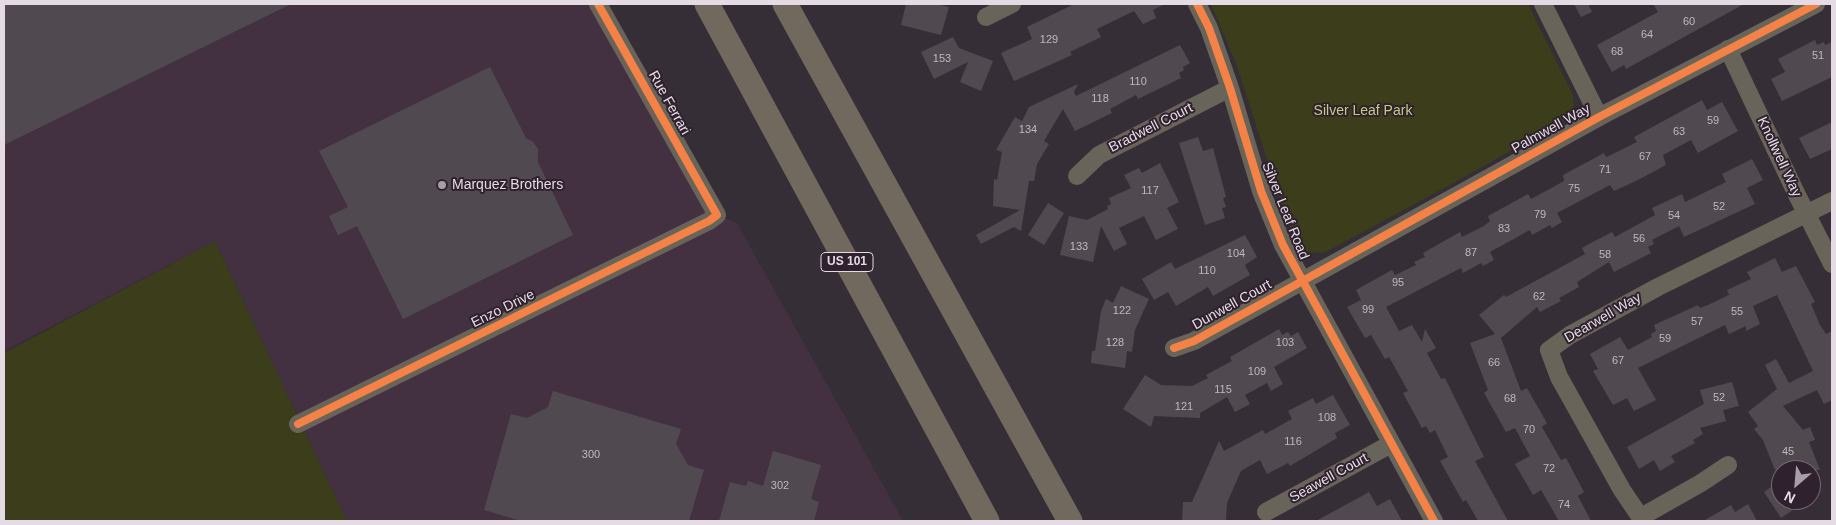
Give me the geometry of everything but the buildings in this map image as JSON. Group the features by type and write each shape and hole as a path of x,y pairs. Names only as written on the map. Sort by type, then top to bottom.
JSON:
{"highway":[{"name":"US 101","path":"707,4 987,521"},
{"path":"785,4 1070,521"}],"street":[{"name":"Rue Ferrari","path":"598,4 717,215"},
{"path":"986,17 1012,4"},
{"name":"Silver Leaf Road","path":"1196,4 1209,28 1230,88 1261,191 1283,245 1301,282 1434,521"},
{"path":"1543,4 1599,117"},
{"name":"Palmwell Way","path":"1301,282 1599,117 1816,4"},
{"name":"Knollwell Way","path":"1728,49 1832,264"},
{"name":"Bradwell Court","path":"1077,176 1099,154 1230,88"},
{"path":"1807,214 1832,201"},
{"name":"Dearwell Way","path":"1642,519 1622,490 1559,377 1549,350 1570,335 1658,287 1807,214"},
{"name":"Enzo Drive","path":"298,424 700,226 717,215"},
{"name":"Dunwell Court","path":"1174,348 1194,341 1301,282"},
{"name":"Seawell Court","path":"1266,512 1392,444"},
{"path":"1642,519 1728,465"}],"shaded area":[{"path":"4,4 598,4 717,215 737,223 903,521 347,521 215,241 4,351"}],"green space":[{"name":"Silver Leaf Park","path":"1211,4 1528,4 1573,95 1574,109 1564,121 1448,186 1326,252 1310,253 1301,247 1287,222 1237,66"},
{"path":"215,241 347,521 4,521 4,353"}],"cycle path":[{"path":"298,424 709,221 717,215 598,4"},
{"path":"1197,4 1209,28 1230,88 1261,191 1283,245 1434,521"},
{"path":"1174,348 1194,341 1599,117 1816,4"}],"place":[{"name":"Marquez Brothers","path":"442,185"}]}
